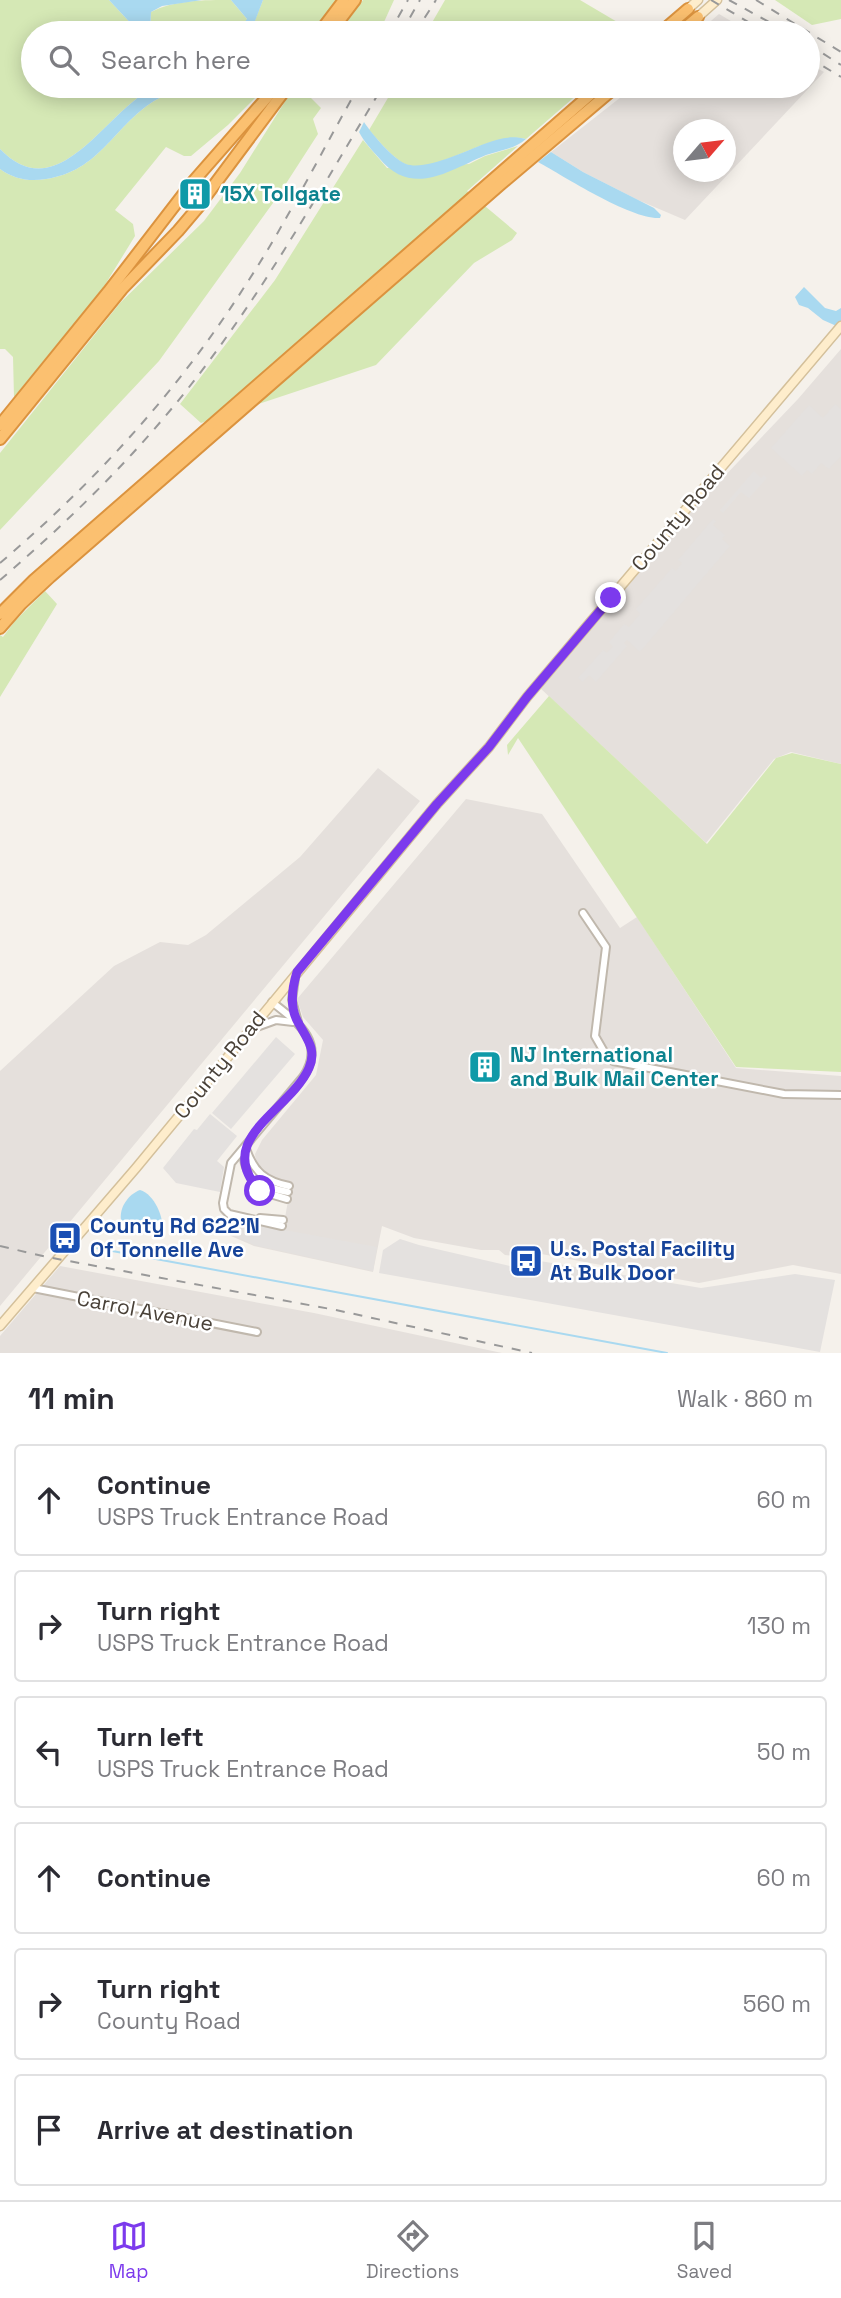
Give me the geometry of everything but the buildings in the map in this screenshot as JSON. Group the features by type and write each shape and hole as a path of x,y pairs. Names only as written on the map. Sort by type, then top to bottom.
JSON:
{"highway":[{"path":"328,21 344,0"},
{"path":"339,21 355,0"},
{"path":"674,21 688,9"},
{"path":"693,21 698,17"},
{"path":"0,439 21,406 188,188 271,98"},
{"path":"0,425 21,406 128,283 176,234 203,200 273,98"},
{"path":"1,622 34,580 586,98"},
{"path":"1,622 603,98"}],"main road":[{"path":"688,9 698,0"},
{"path":"698,17 717,0"},
{"name":"County Road","path":"1,1325 840,327"}],"street":[{"path":"583,913 606,947 595,1036 612,1061 784,1094 841,1095"},
{"path":"297,972 292,996 298,1024"},
{"path":"272,1002 298,1024 310,1041 312,1054 308,1069 231,1163 223,1207 229,1214 282,1223"},
{"path":"247,1032 276,1020 298,1024"},
{"path":"245,1147 260,1175 288,1192 266,1186 251,1176 244,1160 245,1147"},
{"name":"Carrol Avenue","path":"33,1288 257,1332"}],"shaded area":[{"path":"719,14 731,21 711,21"},
{"path":"620,98 800,98 736,166 736,119 673,119 673,182 721,182 685,220 583,172 551,152"},
{"path":"841,349 841,764 791,752 774,759 706,843 540,688 678,525 798,399"},
{"path":"835,404 841,409 841,456 829,469 821,463 812,474 807,470 802,476 771,448 809,405 823,418"},
{"path":"754,471 761,478 764,475 767,478 749,498 741,492 723,513 720,510"},
{"path":"713,519 716,521 713,525 725,535 722,539 730,546 640,652 627,640 624,643 627,646 596,682 589,675 583,682 578,678 603,650 607,653 613,646 609,642 624,624 629,627 640,614 636,609 672,568 676,571 682,563 678,560"},
{"path":"378,768 420,801 0,1306 0,1071 114,966 160,942 188,945 206,935 300,857"},
{"name":"NJ International and Bulk Mail Center","path":"466,799 542,814 620,928 637,917 736,1068 841,1076 841,1274 793,1265 699,1283 525,1251 523,1257 505,1255 499,1250 481,1250 414,1238 382,1226 373,1272 254,1246 211,1223 215,1220 283,1229 291,1184 278,1181 261,1168 256,1163 255,1154 262,1140 316,1075 323,1040 303,1017 297,999"},
{"path":"276,1037 295,1054 231,1129 212,1113"},
{"path":"210,1114 237,1136 217,1161 224,1167 220,1192 176,1183 163,1168 194,1129 197,1130"},
{"path":"216,1221 268,1227 377,1247 373,1271 254,1245 212,1223"},
{"path":"400,1239 510,1266 540,1261 701,1288 795,1274 835,1280 820,1352 379,1273 383,1250"},
{"path":"60,1266 314,1313 502,1353 0,1353 0,1336"}],"green space":[{"path":"0,0 109,0 129,21 21,21 21,98 137,98 82,149 63,162 43,168 22,165 0,149"},
{"path":"231,0 247,19 255,20 263,0 336,0 320,21 151,21 151,12 179,3"},
{"path":"363,0 394,0 384,21 348,21"},
{"path":"445,0 580,0 616,21 433,21"},
{"path":"775,0 841,0 841,19 820,23 820,21 806,21"},
{"path":"160,98 255,98 191,156 184,156 166,147 115,210 133,224 135,236 103,288 14,397 13,357 5,349 0,349 0,169 16,177 34,180 64,174 80,167"},
{"path":"311,98 321,108 313,119 318,134 278,196 159,361 0,530 0,453 120,303 204,221 240,173 286,100"},
{"path":"388,98 573,98 526,139 495,141 431,164 405,164 369,130"},
{"path":"363,140 387,168 469,164 518,146 467,191 517,233 512,240 474,263 376,365 201,423 180,404 275,280"},
{"path":"45,591 57,604 0,697 0,635 3,637"},
{"path":"549,696 707,844 776,758 792,753 841,764 841,1072 736,1067 518,738 508,755 507,745"}],"water":[{"path":"109,0 202,0 162,6 151,12 151,21 129,21"},
{"path":"231,0 263,0 255,21 246,21 247,19"},
{"path":"137,98 160,98 140,111 93,158 80,167 64,174 34,180 16,177 0,169 0,149 22,165 43,168 63,162 82,149"},
{"path":"364,122 395,157 406,164 414,165 445,159 499,139 526,139 444,174 417,179 404,177 379,158 359,132"},
{"path":"551,152 583,172 654,208 661,215 660,218 648,217 616,205 538,162"},
{"path":"804,287 825,308 836,311 841,308 841,328 799,305 795,297"},
{"path":"140,1190 150,1196 157,1207 163,1231 127,1225 121,1220 126,1202"}],"waterway":[{"path":"96,1248 667,1353"}],"railway":[{"path":"396,21 408,0"},
{"path":"408,21 420,0"},
{"path":"423,21 436,0"},
{"path":"711,0 747,21"},
{"path":"729,0 767,21"},
{"path":"756,0 790,21"},
{"path":"820,39 841,52"},
{"path":"820,52 841,65"},
{"path":"820,64 841,77"},
{"path":"0,563 100,469 132,435 190,364 259,264 352,98"},
{"path":"0,580 112,475 203,369 258,291 376,98"},
{"path":"0,1246 336,1310 532,1353"}],"place":[{"name":"15X Tollgate","path":"195,194"},
{"name":"NJ International and Bulk Mail Center","path":"485,1067"},
{"name":"County Rd 622'N Of Tonnelle Ave","path":"65,1238"},
{"name":"U.s. Postal Facility At Bulk Door","path":"526,1261"}],"route":[{"path":"260,1191 245,1165 245,1147 303,1077 311,1060 310,1041 298,1024 293,1005 292,990 297,972 437,804 489,747 527,697 611,598"}]}
